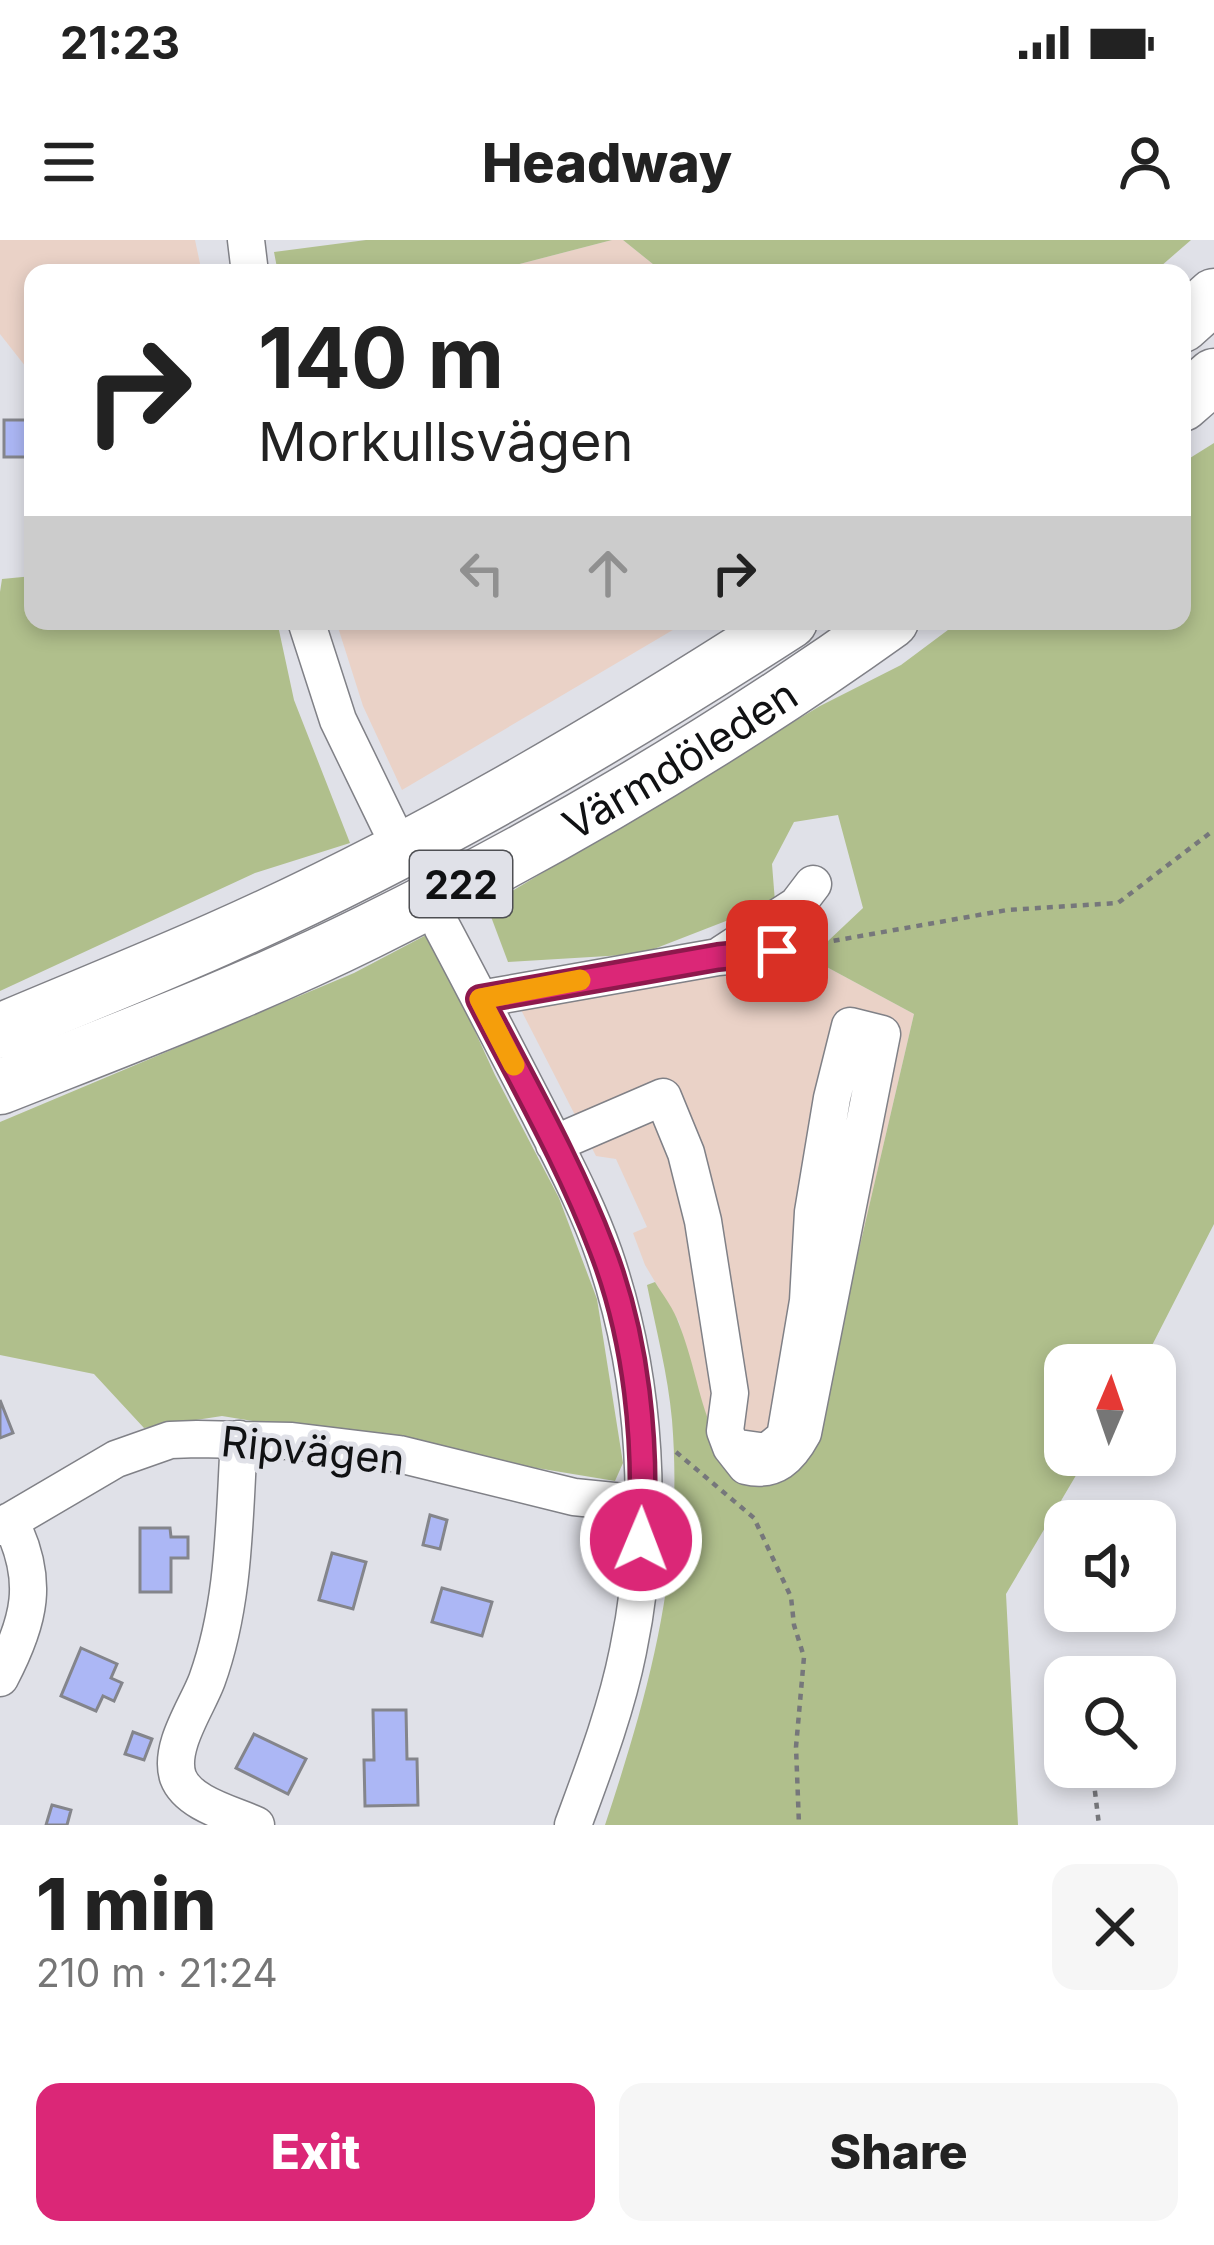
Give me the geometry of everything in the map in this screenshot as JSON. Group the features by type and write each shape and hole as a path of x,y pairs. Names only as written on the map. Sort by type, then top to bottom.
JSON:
{"highway":[{"path":"1191,317 1214,296"},
{"path":"1191,396 1214,376"},
{"name":"Värmdöleden","path":"0,1031 221,938 456,821 663,703 776,630"},
{"name":"Värmdöleden","path":"0,1087 206,1005 366,934 682,761 878,630"}],"street":[{"path":"309,630 338,720 389,825"},
{"path":"718,957 797,905 813,884"},
{"path":"442,927 554,1144 602,1249 616,1291 636,1392 644,1504 640,1576 628,1652 607,1731 573,1825"},
{"path":"480,999 777,951"},
{"path":"554,1144 663,1096 686,1153 703,1222 730,1393 725,1431 731,1447 746,1466 773,1467 793,1453 803,1433 882,1034 850,1026 832,1098 813,1212 808,1301 785,1437 767,1452 731,1447"},
{"path":"239,1439 229,1603 176,1762 177,1775 196,1798 256,1825"},
{"name":"Ripvägen","path":"5,1524 97,1469 170,1440 292,1441 399,1454 574,1497 644,1504"},
{"path":"0,1678 29,1595 28,1560 5,1524"}],"path":[{"path":"777,951 1007,910 1118,903 1214,830"},
{"path":"667,1445 754,1518 791,1597 804,1658 796,1747 800,1825"},
{"path":"1095,1788 1099,1825"}],"shaded area":[{"path":"0,240 195,240 200,264 24,264 24,365 0,334"},
{"path":"623,240 653,264 520,264"},
{"path":"339,630 673,630 402,790 363,706"},
{"path":"810,958 914,1014 815,1438 779,1480 756,1488 717,1442 696,1389 679,1322 645,1265 633,1233 647,1227 616,1159 596,1156 518,1004"}],"green space":[{"path":"366,240 612,240 520,264 276,264 274,252"},
{"path":"623,240 1191,240 1163,264 653,264"},
{"path":"1214,443 1214,1224 1153,1344 1044,1344 1044,1476 1076,1476 1061,1500 1044,1500 1044,1530 1006,1594 1018,1825 605,1825 649,1676 673,1526 672,1420 647,1285 655,1282 677,1318 705,1410 723,1448 756,1487 779,1480 815,1438 914,1014 810,958 863,908 838,815 794,822 772,864 775,902 641,954 508,962 487,906 820,706 901,665 948,630 1191,630 1191,457"},
{"path":"24,577 24,630 279,630 294,700 350,843 255,873 0,991 2,579"},
{"path":"430,933 495,1075 559,1198 597,1299 623,1463 615,1481 222,1416 144,1428 94,1374 0,1355 0,1122 354,973"}],"building":[{"path":"4,420 24,420 24,457 4,457"},
{"path":"0,1400 13,1433 0,1438"},
{"path":"430,1515 447,1520 440,1549 423,1545"},
{"path":"140,1528 170,1528 171,1537 188,1537 188,1558 171,1558 171,1592 140,1592"},
{"path":"332,1553 366,1562 353,1609 319,1600"},
{"path":"442,1588 492,1602 482,1636 432,1622"},
{"path":"81,1648 117,1664 111,1678 122,1683 114,1701 103,1696 96,1711 61,1696"},
{"path":"373,1710 406,1710 407,1759 417,1759 418,1805 365,1806 364,1760 374,1760"},
{"path":"133,1732 152,1739 144,1760 125,1754"},
{"path":"254,1734 306,1759 288,1794 236,1768"},
{"path":"52,1805 71,1810 67,1825 46,1825"}],"slow traffic":[{"path":"514,1065 480,999 580,980"}],"route":[{"path":"641,1540 644,1504 636,1392 616,1291 569,1174 480,999 777,951"}]}
